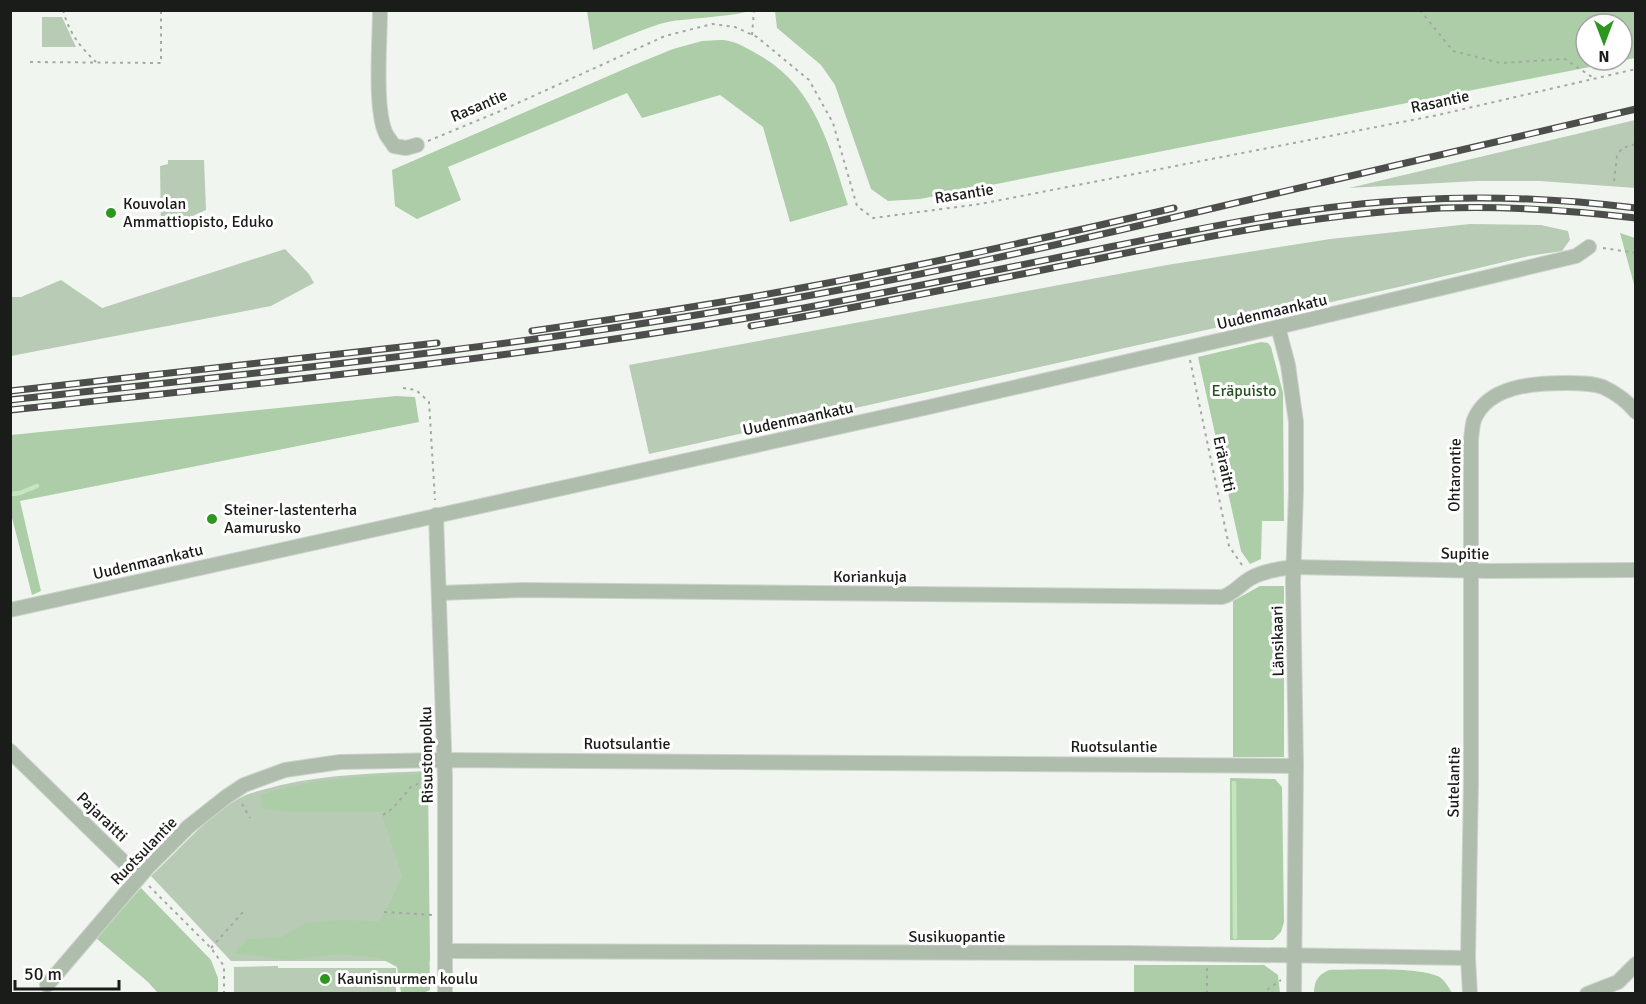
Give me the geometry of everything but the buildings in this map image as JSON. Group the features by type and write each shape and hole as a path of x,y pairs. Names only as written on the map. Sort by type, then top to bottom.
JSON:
{"street":[{"path":"380,10 379,89 386,134 394,146 406,148 417,145"},
{"name":"Uudenmaankatu","path":"10,610 1187,348 1576,256 1589,247"},
{"name":"Länsikaari","path":"1278,327 1288,365 1296,422 1293,567 1296,766 1294,993"},
{"name":"Ohtarontie","path":"1471,571 1471,439 1474,419 1486,404 1503,392 1522,385 1586,383 1616,394 1628,402 1635,412"},
{"name":"Risustonpolku","path":"436,515 444,760 445,993"},
{"name":"Supitie","path":"1293,567 1471,571 1635,570"},
{"name":"Koriankuja","path":"439,593 522,590 1222,597 1229,596 1252,578 1268,571 1293,567"},
{"name":"Sutelantie","path":"1470,993 1468,958 1471,571"},
{"name":"Pajaraitti","path":"10,751 139,877"},
{"name":"Ruotsulantie","path":"46,985 139,877 188,827 244,785 285,770 374,761 444,760 1296,766"},
{"name":"Susikuopantie","path":"446,951 1127,953 1206,956 1468,958"},
{"path":"1587,993 1618,982 1635,964"}],"path":[{"path":"63,10 67,25 76,42 97,62"},
{"path":"30,62 161,63 161,10"},
{"path":"752,35 754,10"},
{"path":"1420,10 1453,51 1501,63 1565,59 1595,79"},
{"name":"Rasantie","path":"417,145 498,112 665,36 712,24 735,27 752,35 809,80 833,123 857,206 873,219 1015,197 1438,115 1635,69"},
{"path":"1614,181 1617,156 1622,148 1635,144"},
{"path":"1589,247 1635,253"},
{"name":"Eräraitti","path":"1187,348 1229,546 1252,578"},
{"path":"403,388 416,390 429,402 436,515"},
{"path":"383,815 393,808 411,787 434,777"},
{"path":"235,791 250,818"},
{"path":"139,877 211,948 224,966 224,993"},
{"path":"211,948 243,912"},
{"path":"384,912 435,915"},
{"path":"1206,956 1207,993"},
{"path":"1261,993 1284,978"}],"green space":[{"path":"587,10 748,11 664,23 593,50"},
{"path":"775,11 1635,11 1635,58 1634,12 1574,12 1574,70 920,199 888,201 871,189 835,85 821,65 777,28"},
{"path":"42,17 62,17 76,47 42,47"},
{"path":"726,40 741,45 778,68 794,84 818,120 848,205 790,222 763,127 720,95 642,118 627,93 448,167 461,200 417,219 395,206 392,170 629,67 673,49 702,41"},
{"path":"1635,120 1635,188 1540,181 1477,181 1349,188"},
{"path":"168,160 204,160 206,210 161,230 160,166 168,164"},
{"path":"1470,224 1541,225 1568,231 1570,240 1562,251 1529,256 649,454 629,365 1167,265 1330,239"},
{"path":"1620,233 1635,238 1635,288"},
{"path":"285,249 309,274 314,283 271,306 11,356 11,297 21,297 61,280 102,308"},
{"name":"Eräpuisto","path":"1261,342 1268,343 1271,347 1283,393 1284,521 1262,521 1261,559 1250,564 1241,551 1198,357"},
{"path":"396,396 415,397 419,422 20,501 41,591 32,595 11,514 11,435"},
{"path":"1260,586 1284,586 1284,757 1233,757 1233,601"},
{"path":"428,771 430,961 231,961 151,876 208,821 246,795 318,778"},
{"path":"427,774 430,990 424,993 401,993 397,967 380,958 339,954 290,960 234,953 248,939 282,937 306,923 339,920 379,921 402,876 381,812 287,812 262,808 261,795 322,781"},
{"path":"1230,778 1275,779 1282,787 1284,922 1281,932 1273,940 1230,940"},
{"path":"141,888 211,960 218,978 218,993 158,993 96,938"},
{"path":"1134,965 1264,965 1278,975 1280,993 1134,993"},
{"name":"Kaunisnurmen koulu","path":"278,966 278,968 396,968 396,993 234,993 234,967"},
{"path":"1387,969 1432,974 1441,978 1452,993 1314,993 1317,979 1329,970"}],"waterway":[{"path":"10,494 20,493 37,486"},
{"path":"1234,783 1235,937"}],"railway":[{"path":"10,400 407,356 604,329 801,297 1070,242 1636,109"},
{"path":"10,410 508,354 706,325 923,285 1229,223 1339,206 1413,200 1497,198 1580,202 1636,208"},
{"path":"751,326 1204,238 1326,218 1466,207 1551,210 1636,218"},
{"path":"532,331 701,306 848,279 1174,208"},
{"path":"10,391 437,343"}],"place":[{"name":"Kouvolan Ammattiopisto, Eduko","path":"111,213"},
{"name":"Steiner-lastenterha Aamurusko","path":"212,519"},
{"name":"Kaunisnurmen koulu","path":"325,979"}]}
